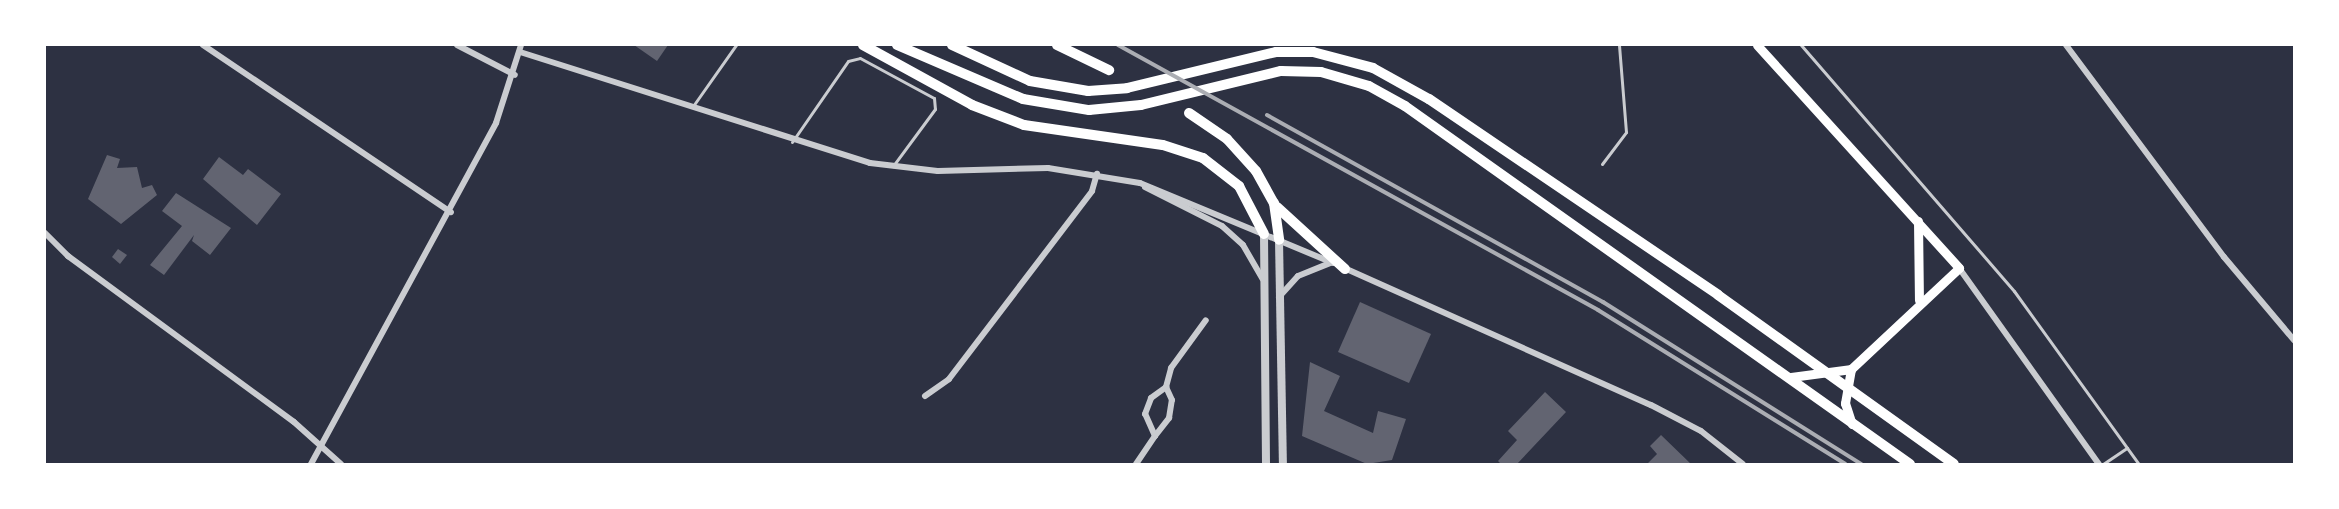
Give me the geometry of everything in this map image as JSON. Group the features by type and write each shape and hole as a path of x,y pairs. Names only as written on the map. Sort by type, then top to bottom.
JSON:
{"main road":[{"path":"863,45 972,105 1024,125 1162,145 1203,158 1239,186 1264,234"},
{"path":"897,45 1023,99 1058,107 1113,109 1155,102 1236,78 1321,72 1389,95 1791,377 1852,424 1910,464"},
{"path":"952,45 1045,84 1088,91 1127,88 1212,64 1258,54 1313,52 1392,77 1846,384 1954,464"},
{"path":"1057,45 1109,70"},
{"path":"1757,45 1959,268 1919,300 1851,369 1846,384 1845,403 1852,424"},
{"path":"1189,113 1239,150 1274,203 1345,269"},
{"path":"1274,203 1279,240"},
{"path":"1918,221 1919,300"},
{"path":"1791,377 1851,369"}],"street":[{"path":"203,45 451,212"},
{"path":"457,45 515,75"},
{"path":"2066,45 2219,251 2294,340"},
{"path":"311,464 451,212 515,75 521,49 792,142 892,167 1048,168 1097,174 1140,183 1332,262 1651,405 1701,431 1743,464"},
{"path":"925,396 949,379 1092,191 1097,174"},
{"path":"1140,183 1162,199 1222,226 1243,245 1263,279"},
{"path":"45,233 68,256 322,445 341,464"},
{"path":"1264,234 1266,464"},
{"path":"1279,240 1277,300 1282,464"},
{"path":"1277,300 1298,276 1332,262"},
{"path":"1959,268 2101,464"},
{"path":"1155,436 1145,414 1151,398 1166,387 1171,368 1206,320"},
{"path":"1136,464 1169,418 1172,400 1166,387"}],"lane":[{"path":"692,107 736,45"},
{"path":"1602,164 1626,132 1619,45"},
{"path":"1801,45 2014,291 2139,464"},
{"path":"792,142 848,61 860,58 934,98 935,109 892,167"},
{"path":"2101,464 2127,448"}],"building":[{"path":"634,45 668,45 657,61"},
{"path":"107,155 120,159 117,168 137,167 142,188 152,185 157,195 121,224 88,199"},
{"path":"219,157 243,175 248,169 281,194 257,225 203,179"},
{"path":"176,193 231,228 210,255 192,241 194,235 164,275 150,265 182,226 162,211"},
{"path":"118,249 127,255 120,264 112,257"},
{"path":"1360,302 1431,334 1409,383 1338,352"},
{"path":"1310,362 1340,376 1324,411 1373,433 1378,411 1406,419 1392,460 1367,464 1302,436"},
{"path":"1545,392 1566,412 1517,464 1501,464 1498,461 1517,440 1508,431"},
{"path":"1661,435 1691,464 1647,464 1657,454 1650,446"}],"railway":[{"path":"1118,45 1598,310 1845,464"},
{"path":"1267,115 1603,302 1861,464"}]}
